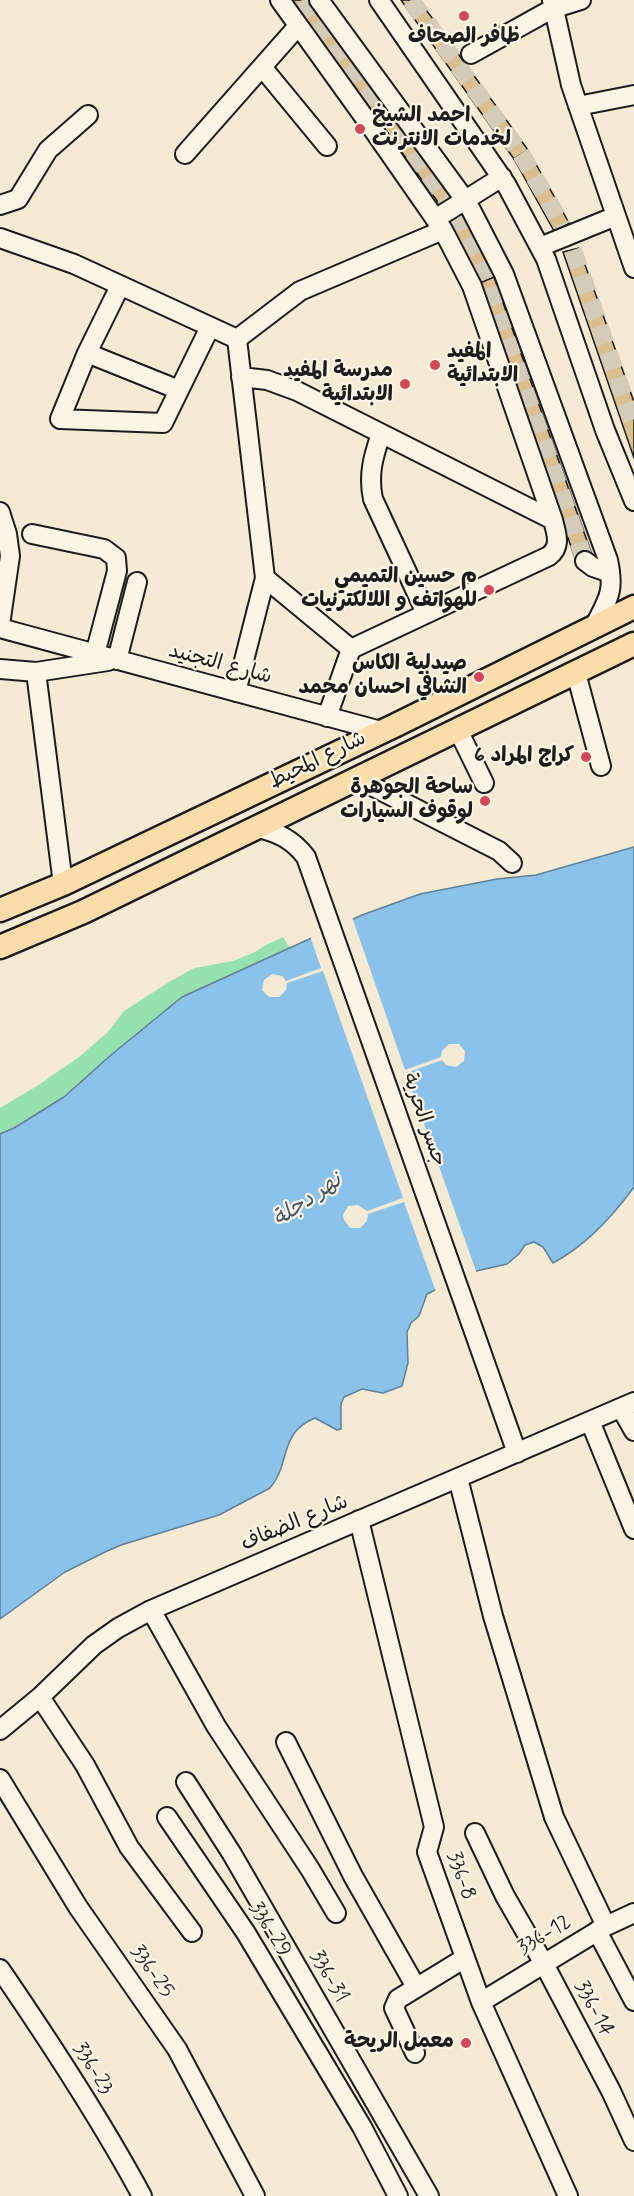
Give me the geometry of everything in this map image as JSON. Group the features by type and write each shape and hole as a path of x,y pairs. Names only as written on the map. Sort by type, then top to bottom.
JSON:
{"main road":[{"name":"شارع المحيط","path":"0,910 63,884 634,607"},
{"name":"شارع المحيط","path":"0,947 83,912 634,644"},
{"path":"247,796 245,804 247,812 260,827"},
{"path":"207,815 217,819 223,827 224,844"}],"street":[{"path":"280,0 298,26 449,213 504,274 608,560 611,591 594,627"},
{"path":"319,0 449,213 553,520 558,542 554,552 351,649 327,717"},
{"path":"379,0 502,177 546,259 605,430 634,501"},
{"path":"471,54 552,5 581,0"},
{"path":"552,5 578,106 634,268"},
{"path":"185,154 298,26"},
{"path":"262,68 327,146"},
{"path":"578,106 634,95"},
{"path":"0,205 18,199 48,150 87,115"},
{"path":"237,339 300,291 449,213 502,177"},
{"path":"540,248 616,216"},
{"path":"0,238 74,264 237,339"},
{"path":"120,286 87,353 60,419 163,423 210,327"},
{"path":"236,692 265,578 237,339"},
{"path":"87,353 179,390"},
{"path":"241,377 267,380 297,391 553,520"},
{"path":"381,434 371,464 369,483 373,499 426,613"},
{"path":"0,512 7,534 0,626"},
{"path":"32,534 104,549 116,558 117,571 95,654"},
{"path":"585,561 593,567 610,573"},
{"path":"265,578 351,649"},
{"path":"117,660 137,582"},
{"name":"شارع التجنيد","path":"0,626 381,731"},
{"name":"شارع التجنيد","path":"0,669 36,672 117,660"},
{"path":"36,672 63,884"},
{"path":"576,673 602,766"},
{"path":"458,730 484,783"},
{"path":"358,779 499,852 512,863"},
{"name":"جسر الحرية","path":"260,827 284,836 300,848 306,857 517,1453"},
{"path":"627,1405 634,1431"},
{"name":"شارع الضفاف","path":"0,1730 40,1697 94,1645 118,1628 151,1610 627,1405"},
{"path":"590,1421 634,1529"},
{"path":"458,1478 493,1616 554,1817 634,2001"},
{"name":"336-8","path":"359,1520 434,1827 427,1852 481,2002 568,2196"},
{"path":"151,1610 216,1726 310,1869 336,1913"},
{"path":"40,1697 85,1765 129,1847 192,1932"},
{"path":"286,1742 352,1876 416,1987"},
{"name":"336-25","path":"0,1779 78,1907 177,2049 255,2196"},
{"name":"336-31","path":"186,1782 232,1854 429,2196"},
{"name":"336-29","path":"167,1817 246,1933 362,2127 398,2196"},
{"name":"336-14","path":"475,1833 505,1896 543,1962 611,2091 634,2141"},
{"name":"336-12","path":"481,2002 601,1928 634,1913"},
{"path":"415,2053 394,2007 398,1998 465,1958"},
{"name":"336-23","path":"0,1970 46,2038 142,2196"}],"green space":[{"path":"283,937 290,948 254,965 0,1145 0,1108 79,1057 108,1032 124,1011 194,968 233,961"}],"water":[{"name":"نهر دجلة","path":"634,847 634,1187 617,1209 598,1230 553,1263 543,1247 534,1242 525,1245 519,1254 507,1264 472,1272 427,1294 419,1316 411,1323 407,1332 408,1363 402,1386 383,1393 362,1389 344,1397 341,1404 341,1429 337,1430 315,1418 303,1424 290,1440 281,1469 270,1488 219,1515 105,1552 65,1572 0,1619 0,1134 14,1128 64,1097 182,997 362,915 420,894 497,879 536,875"}],"pier":[{"path":"352,917 405,1070 441,1057 442,1051 449,1044 459,1044 465,1051 464,1061 456,1067 446,1065 442,1060 406,1073 477,1274 461,1285 436,1292 404,1202 368,1214 367,1221 360,1228 350,1228 344,1220 343,1215 348,1206 358,1205 367,1211 403,1198 323,971 287,983 286,990 279,997 269,997 262,990 264,980 272,974 282,976 286,981 321,968 310,936"}],"building":[{"path":"291,0 312,0 456,199 443,209"},
{"path":"401,0 419,0 528,150 514,159"},
{"path":"528,150 569,223 554,231 514,159"},
{"path":"463,211 494,277 480,283 449,219"},
{"path":"579,248 634,402 634,458 563,252"},
{"path":"494,277 593,558 577,564 480,283"}],"tunnel":[{"path":"302,0 450,204"},
{"path":"411,0 521,154 563,226"},
{"path":"456,214 486,280 585,561"},
{"path":"573,250 634,426"}],"place":[{"name":"ظافر الصحاف","path":"464,16"},
{"name":"احمد الشيخ لخدمات الانترنت","path":"360,129"},
{"name":"المفيد الابتدائية","path":"435,365"},
{"name":"مدرسة المفيد الابتدائية","path":"405,384"},
{"name":"م حسين التميمي للهواتف و اللالكترنيات","path":"489,590"},
{"name":"صيدلية الكاس الشافي احسان محمد","path":"479,677"},
{"name":"كراج المراد 6","path":"586,757"},
{"name":"ساحة الجوهرة لوقوف السيارات","path":"485,801"},
{"name":"معمل الريحة","path":"466,2043"}]}
